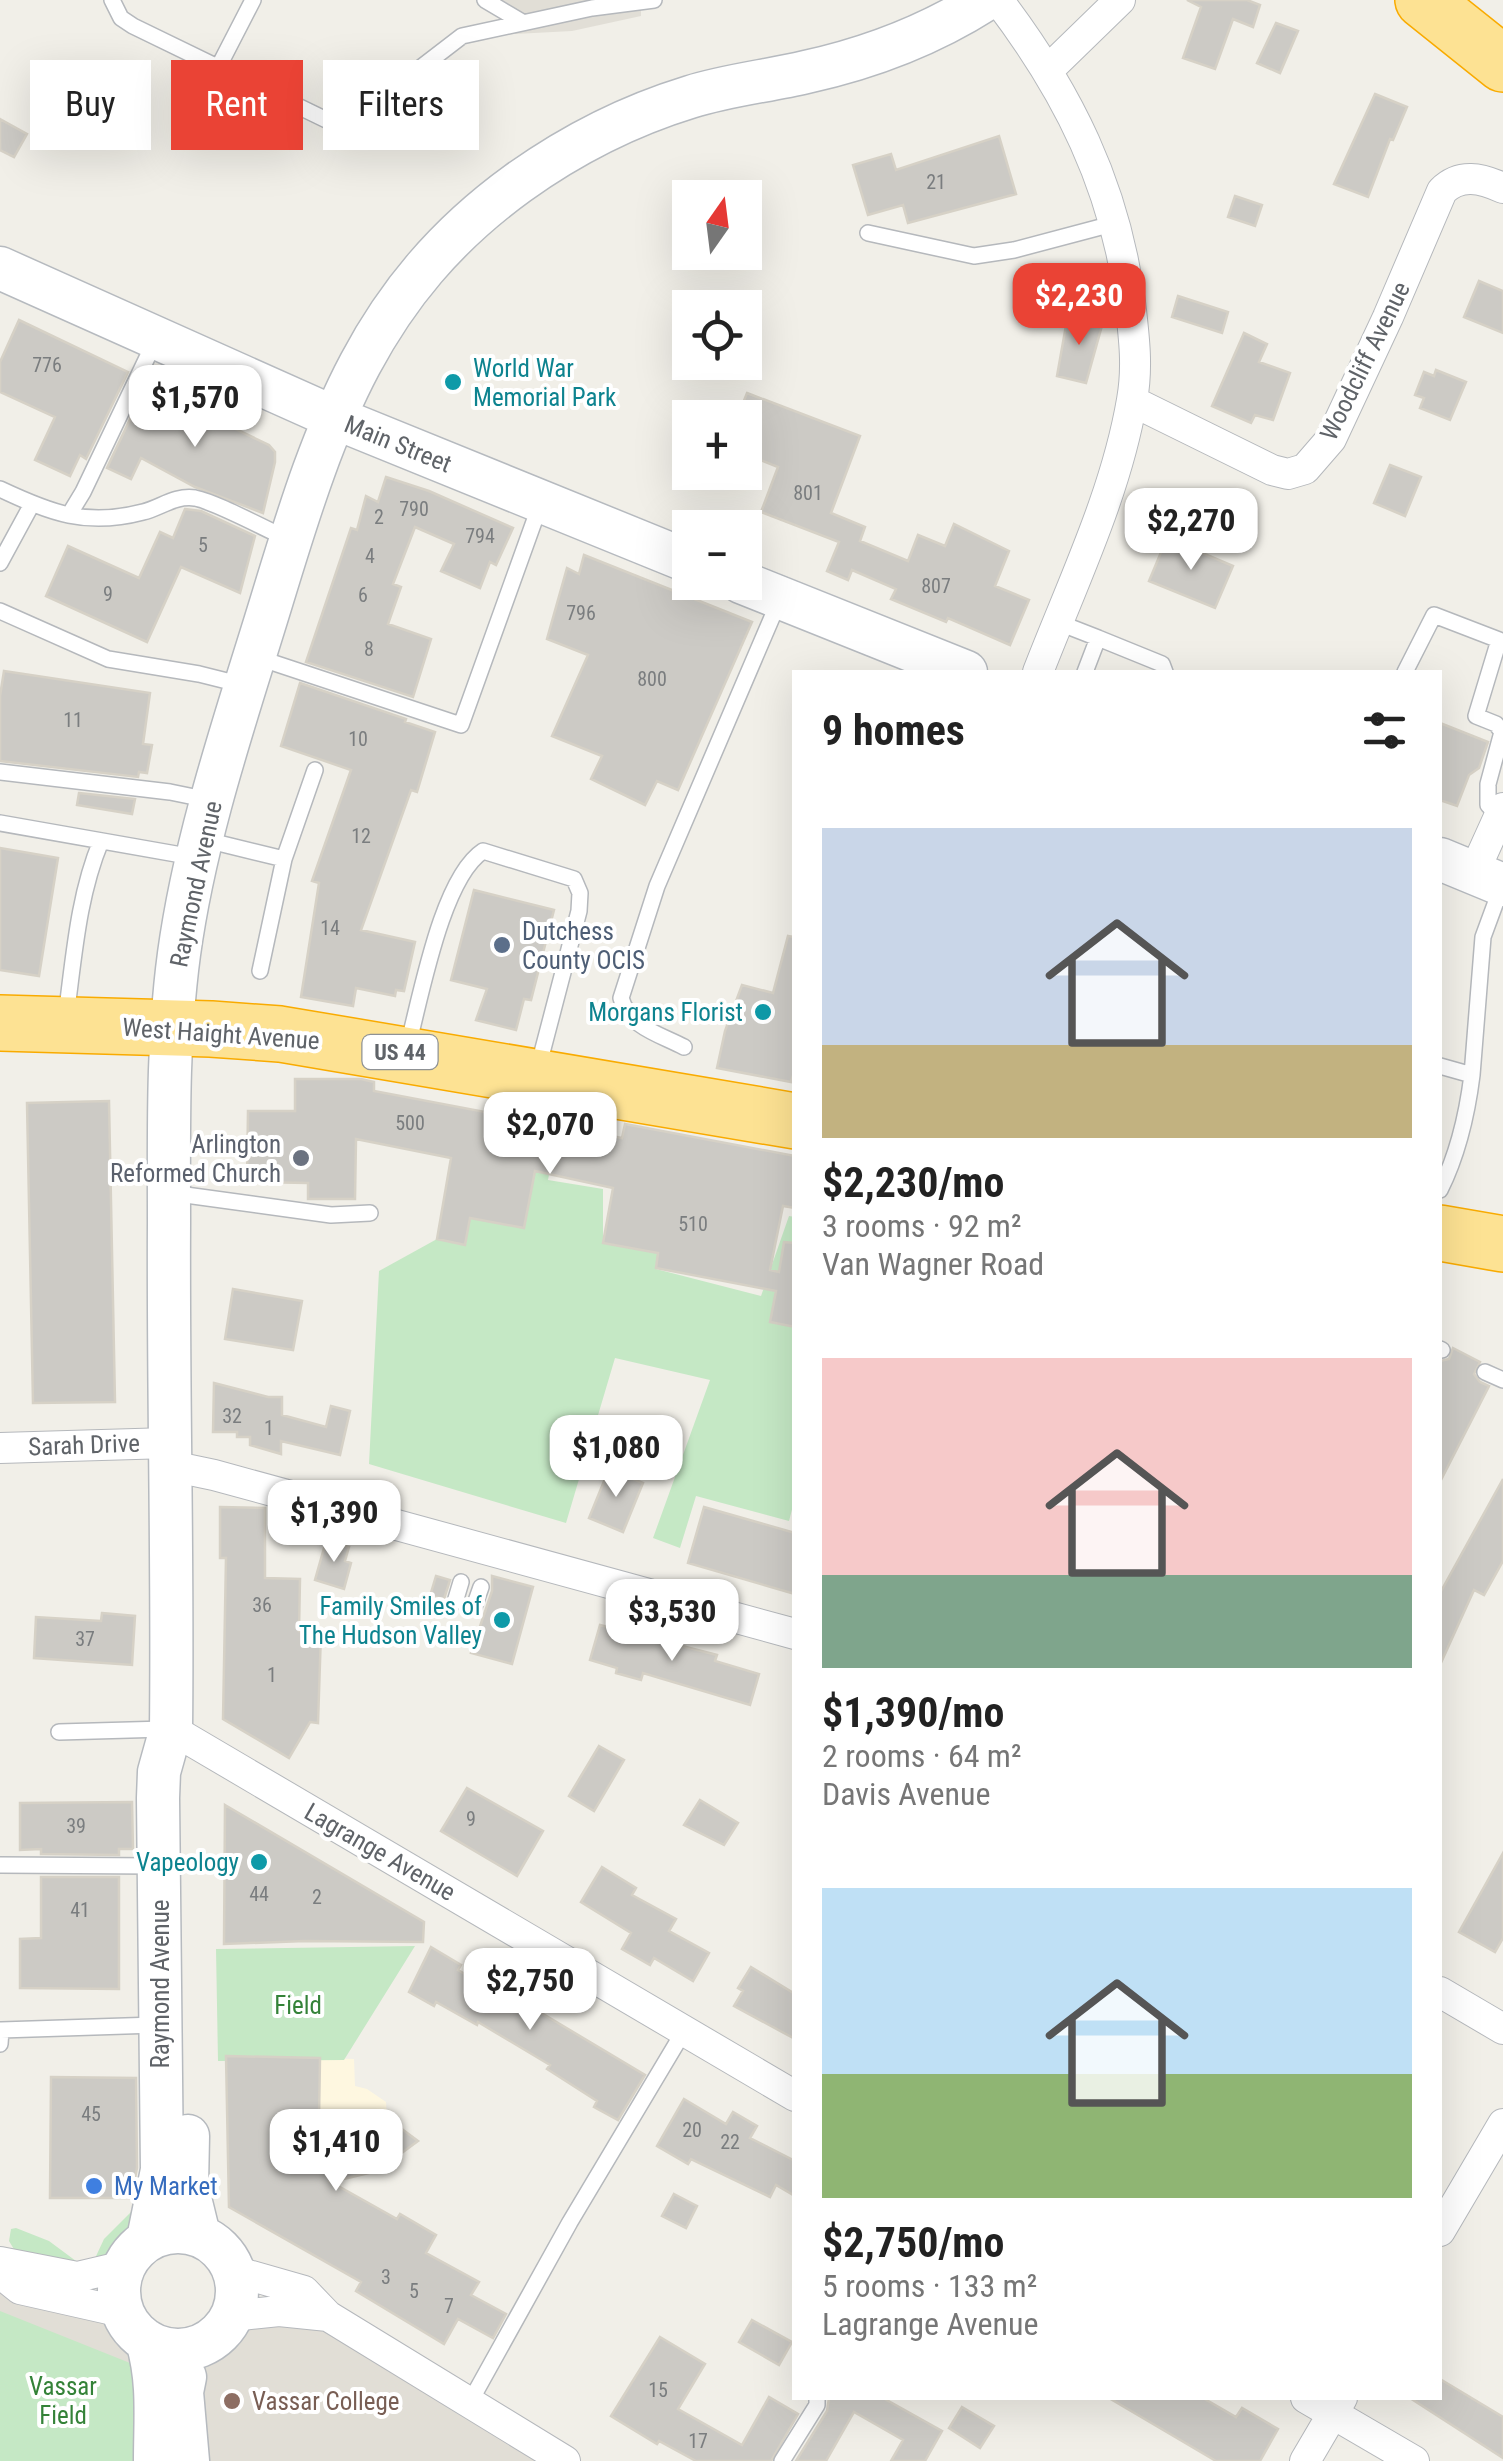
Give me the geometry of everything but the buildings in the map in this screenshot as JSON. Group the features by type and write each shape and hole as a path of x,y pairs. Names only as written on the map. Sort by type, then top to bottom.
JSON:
{"highway":[{"path":"1423,0 1503,64"},
{"name":"West Haight Avenue","path":"0,1023 280,1034 792,1120"},
{"path":"1442,1233 1503,1244"}],"main road":[{"name":"Raymond Avenue","path":"136,2252 162,2170 159,1772 171,1729 169,1193 172,1027 179,952 204,833 290,540 333,417 363,356 418,275 484,209 554,159 626,120 692,96 871,55 940,26 985,0"},
{"name":"Main Street","path":"5,274 333,417 672,555"},
{"path":"762,590 961,670"},
{"name":"Raymond Avenue","path":"171,1729 184,1773 187,2186 198,2235"},
{"path":"134,2327 168,2349 191,2349 216,2337 232,2316 238,2294 234,2271 214,2243 182,2231 164,2233 136,2252 118,2288 134,2327 156,2370 155,2461"},
{"path":"188,2461 182,2392 191,2349"}],"street":[{"path":"998,0 1048,70 1087,146 1116,223 1137,355 1132,401 1108,494 1039,670"},
{"path":"1048,70 1120,0"},
{"name":"Woodcliff Avenue","path":"1132,401 1272,470 1288,474 1306,469 1343,416 1442,191 1464,178 1503,188"},
{"path":"1467,870 1501,812"},
{"name":"Sarah Drive","path":"0,1448 170,1454 214,1474 792,1633"},
{"name":"Lagrange Avenue","path":"171,1729 792,2094"},
{"path":"1442,1993 1503,2029"},
{"path":"1442,2228 1503,2124"},
{"path":"0,2262 77,2276 136,2252"},
{"path":"234,2271 304,2291 328,2316 565,2461"},
{"path":"0,2273 20,2288 134,2327"},
{"path":"232,2316 279,2310 328,2316"},
{"path":"1305,2461 1327,2403 1414,2461"}],"lane":[{"path":"112,0 121,18 133,26 206,60"},
{"path":"222,60 253,0"},
{"path":"485,0 522,22"},
{"path":"303,108 348,130 380,99 462,36 588,4 654,0"},
{"path":"868,233 974,256 1014,250 1116,223"},
{"path":"69,514 156,339"},
{"path":"0,489 32,504 89,520 113,519 147,512 175,499 196,498 290,540"},
{"path":"0,611 108,659 199,674 251,671 461,725 541,502"},
{"path":"0,563 5,541 32,504"},
{"path":"684,1047 636,1023 625,1012 622,998 657,886 781,598"},
{"path":"1407,670 1434,615 1499,640 1476,716 1496,724 1502,732 1488,784 1488,805 1501,812"},
{"path":"1057,622 1162,664 1164,670"},
{"path":"1086,670 1098,638"},
{"path":"260,971 284,859 314,770"},
{"path":"0,772 170,792 204,833"},
{"path":"0,823 101,841 204,833 284,859"},
{"path":"64,1025 82,896 101,841"},
{"path":"406,1054 438,928 468,861 483,851 574,879 580,893 579,911 536,1076"},
{"path":"1442,1186 1452,1167 1468,1110 1483,937 1467,870"},
{"path":"1442,1067 1472,1075"},
{"path":"169,1193 332,1215 370,1213"},
{"path":"1485,1372 1503,1380"},
{"path":"454,1602 460,1582"},
{"path":"474,1607 481,1587"},
{"path":"59,1732 171,1729"},
{"path":"0,1865 159,1866"},
{"path":"0,2044 1,2030 160,2025"},
{"path":"470,2402 570,2222 684,2031"},
{"path":"782,2461 817,2400"}],"shaded area":[{"path":"481,0 641,0 641,16 572,31 515,34"},
{"path":"320,2058 354,2059 355,2086 386,2102 387,2118 319,2119 318,2100 226,2100 226,2084 318,2083"},
{"name":"Vassar College","path":"0,2284 96,2313 157,2347 179,2354 237,2326 321,2321 567,2461 0,2461"}],"green space":[{"path":"559,1121 548,1180 603,1189 603,1243 658,1253 656,1269 761,1296 792,1216 789,1521 696,1496 680,1548 653,1538 710,1380 615,1358 566,1523 369,1464 379,1271 437,1239 465,1244 470,1218 524,1228 545,1122"},
{"name":"Field","path":"415,1946 344,2060 218,2061 216,1949"},
{"path":"133,2210 138,2247 127,2256 91,2267 104,2239"},
{"path":"11,2229 49,2241 80,2264 15,2251 9,2241"},
{"name":"Vassar Field","path":"0,2311 130,2363 154,2428 155,2461 0,2461"}],"place":[{"name":"World War Memorial Park","path":"453,382"},
{"name":"Dutchess County OCIS","path":"502,945"},
{"name":"Morgans Florist","path":"763,1012"},
{"name":"Arlington Reformed Church","path":"301,1158"},
{"name":"Family Smiles of The Hudson Valley","path":"502,1620"},
{"name":"Vapeology","path":"259,1862"},
{"name":"My Market","path":"94,2186"},
{"name":"Vassar College","path":"232,2401"}]}
